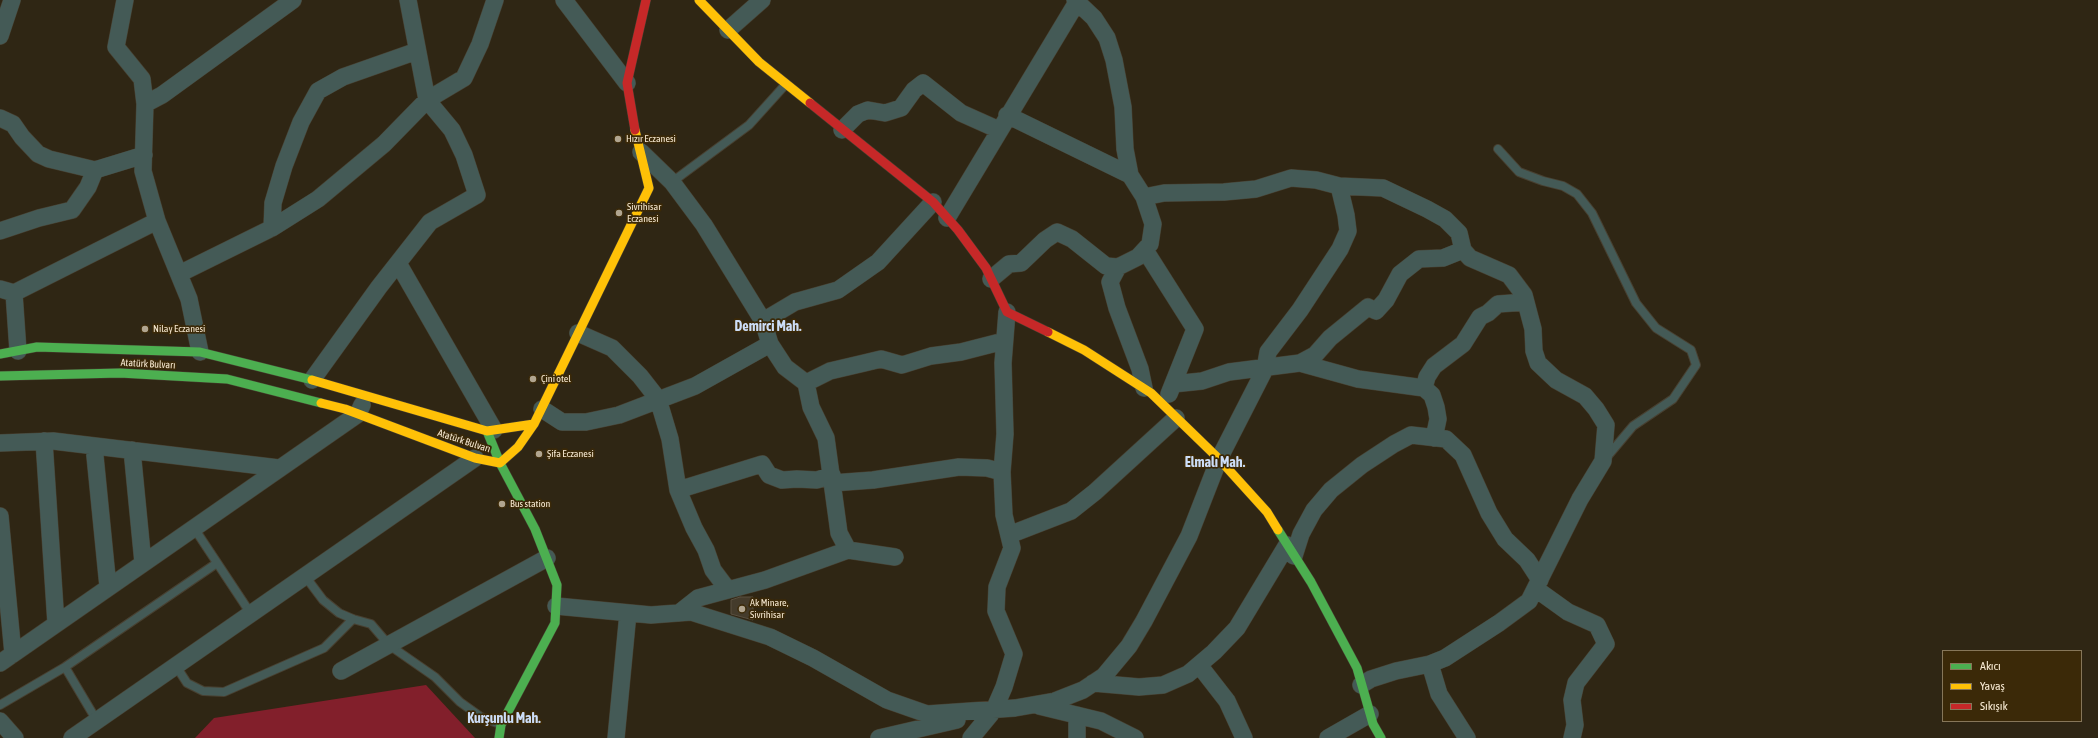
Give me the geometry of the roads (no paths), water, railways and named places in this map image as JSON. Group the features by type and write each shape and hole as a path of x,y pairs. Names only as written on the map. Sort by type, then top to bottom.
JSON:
{"street":[{"path":"0,36 10,0"},
{"path":"125,0 116,47 142,79 145,104 143,171 157,221 189,299 200,352"},
{"path":"145,104 162,95 293,0"},
{"path":"312,380 430,222 477,195 464,155 452,130 427,100 408,0"},
{"path":"179,274 272,228 318,199 378,149 427,100 464,78 480,44 495,0"},
{"path":"564,0 627,83"},
{"path":"534,424 649,188 627,83 646,0"},
{"path":"699,0 759,62 933,202 981,262 991,279 1006,312 1003,396 1005,434 1002,472 1004,515 1012,548 997,587 996,611 1014,654 1004,687 994,710 971,738"},
{"path":"728,30 762,0"},
{"path":"947,218 1076,1 1094,18 1107,38 1114,60 1123,107 1130,175 1144,197 1153,224 1150,244 1138,257 1118,267 1106,266 1072,239 1057,232 1045,240 1020,263 1009,264 991,279"},
{"path":"272,228 273,203 284,166 301,122 318,91 343,77 417,51"},
{"path":"842,130 858,114 868,110 885,113 901,108 914,90 923,83 960,113 1003,122 1130,175"},
{"path":"0,118 13,124 22,137 38,154 49,159 95,170 144,155"},
{"path":"641,152 672,182 704,225 763,320 770,344 785,367 806,383 812,407 826,438 839,533 848,550"},
{"path":"0,231 40,218 72,210 88,187 95,170"},
{"path":"1144,197 1164,192 1224,192 1256,189 1291,178 1316,180 1339,186 1383,188 1427,209 1445,219 1459,233 1463,250 1470,258 1509,275 1524,295 1533,329 1534,351 1538,363 1556,380 1585,396 1606,425 1603,461 1580,499 1529,601 1458,650 1430,664 1396,671 1371,679 1361,685"},
{"path":"556,606 651,615 691,612 770,637 813,658 887,700 927,714 994,710 1033,705 1055,701 1083,690 1104,676 1129,646 1144,621 1189,536 1219,459 1265,369 1268,352 1332,264 1348,231 1339,186"},
{"path":"763,320 795,302 838,290 878,262 933,202"},
{"path":"18,351 7,291 157,221"},
{"path":"1145,250 1195,329 1164,406"},
{"path":"1173,384 1202,381 1229,372 1265,369 1300,363 1314,355 1330,338 1368,307 1376,311 1386,300 1400,274 1419,259 1443,258 1463,250"},
{"path":"398,263 490,430 500,463 535,529 557,585 555,623 501,725 499,738"},
{"path":"1118,267 1110,282 1117,308 1140,369 1144,388"},
{"path":"1424,388 1427,377 1434,366 1463,344 1480,318 1498,304 1526,302"},
{"path":"1006,312 1084,350 1144,388 1219,459 1267,512 1291,550 1357,668 1373,724 1381,738"},
{"path":"578,333 612,348 640,376 658,399 670,439 678,490 694,528 706,550 713,570 728,590"},
{"path":"806,383 830,371 881,359 902,365 930,356 961,352 1004,342"},
{"path":"542,409 562,422 586,422 633,410 658,399 695,386 770,344"},
{"name":"Atatürk Bulvarı","path":"0,354 37,347 200,352 312,380 490,430 534,424"},
{"path":"1300,363 1358,378 1424,388 1432,395 1436,407 1438,419 1434,438"},
{"name":"Atatürk Bulvarı","path":"0,376 120,373 227,379 344,409 475,458 500,463 518,447 534,424"},
{"path":"6,659 358,414 367,396"},
{"path":"1009,535 1071,511 1095,492 1176,418"},
{"path":"1093,683 1138,687 1163,685 1188,674 1237,628 1291,550 1314,510 1331,490 1362,465 1394,444 1412,435 1446,438 1463,455 1489,513 1505,539 1526,560 1538,584 1568,612 1598,625 1606,644 1576,683 1572,700 1574,725 1572,738"},
{"path":"0,443 44,441 280,468"},
{"path":"44,441 56,624"},
{"path":"94,446 108,588"},
{"path":"132,450 143,563"},
{"path":"72,738 475,458"},
{"path":"678,490 762,464 769,475 782,480 873,480 958,467 987,468 1002,472"},
{"path":"0,516 6,659"},
{"path":"678,613 698,598 765,580 848,550 894,557"},
{"path":"341,671 547,558"},
{"path":"616,738 628,613"},
{"path":"1430,664 1439,694 1467,738"},
{"path":"1199,665 1227,701 1244,738"},
{"path":"1033,705 1101,721 1135,738"},
{"path":"879,738 994,710"},
{"path":"1328,738 1370,714"},
{"path":"1077,715 1077,738"},
{"path":"0,721 15,738"}],"lane":[{"path":"672,182 749,125 786,84"},
{"path":"1498,149 1519,172 1543,181 1563,186 1577,194 1592,213 1636,303 1656,328 1691,350 1696,365 1673,399 1633,426 1603,461"},
{"path":"194,528 251,614"},
{"path":"0,705 65,667 217,563"},
{"path":"305,576 324,600 338,613 352,619 371,624 389,645 436,677 460,702 482,717 501,725"},
{"path":"176,666 187,684 203,691 224,692 324,648 352,619"},
{"path":"65,667 97,720"}],"place":[{"name":"Hızır Eczanesi","path":"618,139"},
{"name":"Sivrihisar Eczanesi","path":"619,213"},
{"name":"Nilay Eczanesi","path":"145,329"},
{"name":"Çini otel","path":"533,379"},
{"name":"Şifa Eczanesi","path":"539,454"},
{"name":"Bus station","path":"502,504"},
{"name":"Ak Minare, Sivrihisar","path":"742,609"}],"district":[{"name":"Demirci Mah.","path":"768,327"},
{"name":"Elmalı Mah.","path":"1215,463"},
{"name":"Kurşunlu Mah.","path":"504,719"}]}
